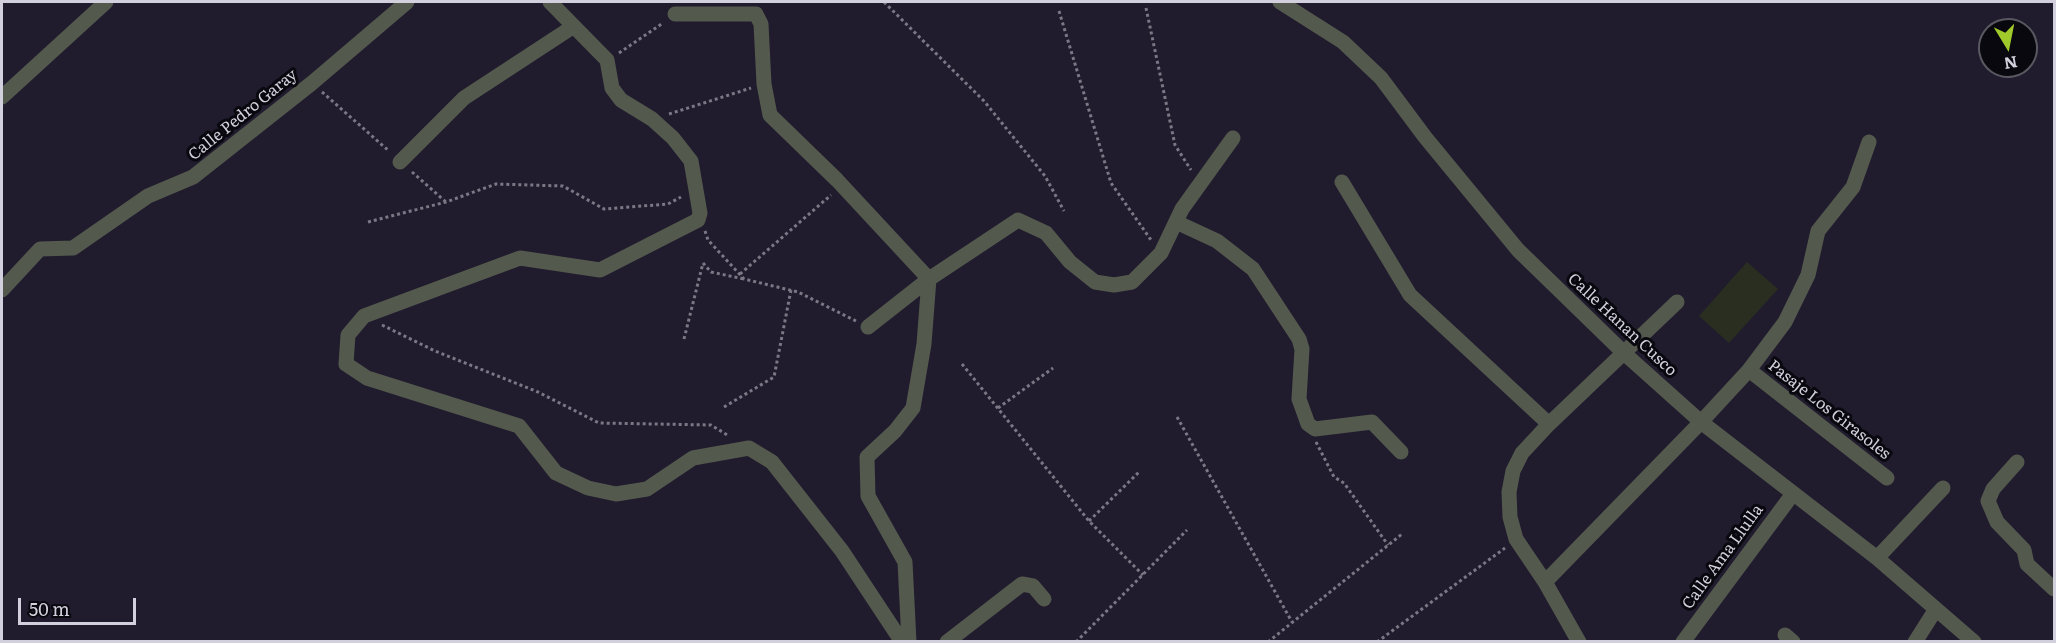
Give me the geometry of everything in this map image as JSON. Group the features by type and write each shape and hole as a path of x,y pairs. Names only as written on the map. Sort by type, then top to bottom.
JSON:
{"street":[{"path":"2,97 106,2"},
{"name":"Calle Pedro Garay","path":"2,290 40,249 73,248 148,196 193,177 312,83 407,2"},
{"path":"550,2 607,60 612,88 621,100 652,119 673,138 691,160 700,213 698,220 600,270 520,258 364,316 348,335 346,364 367,378 519,426 556,472 588,488 616,494 647,489 693,458 749,448 772,462 842,550 902,642"},
{"name":"Calle Hanan Cusco","path":"1280,2 1343,42 1381,78 1425,137 1518,250 1625,354 1701,422 1792,495 1877,558 1974,642"},
{"path":"675,14 756,14 761,24 765,84 770,115 842,186 929,279 924,344 913,408 895,431 867,457 868,496 906,562 909,642"},
{"path":"400,162 464,98 574,26"},
{"path":"868,327 929,279 1018,220 1046,233 1070,262 1095,282 1114,285 1132,282 1161,254 1176,222 1199,184 1233,138"},
{"path":"1545,582 1749,370 1785,322 1808,274 1818,231 1853,187 1869,142"},
{"path":"1342,182 1410,295 1549,424"},
{"path":"1176,222 1217,241 1253,269 1299,339 1302,348 1299,399 1308,424 1315,429 1372,422 1401,452"},
{"path":"1579,642 1545,582 1516,539 1509,500 1512,471 1522,453 1549,424 1677,302"},
{"name":"Pasaje Los Girasoles","path":"1749,370 1887,478"},
{"path":"2017,462 1993,489 1988,501 1997,522 2024,550 2027,564 2055,589"},
{"path":"1877,558 1943,488"},
{"name":"Calle Ama Llulla","path":"1683,642 1792,495"},
{"path":"947,642 1022,584 1033,586 1044,599"},
{"path":"1915,642 1936,609"}],"path":[{"path":"884,2 984,101 1045,176 1064,211"},
{"path":"1146,8 1175,145 1199,184"},
{"path":"1059,11 1111,183 1161,254"},
{"path":"607,60 675,14"},
{"path":"312,83 446,202"},
{"path":"652,119 765,84"},
{"path":"368,222 446,202 496,184 563,186 604,209 668,204 696,189"},
{"path":"740,274 842,186"},
{"path":"708,240 744,279"},
{"path":"684,339 703,263 711,272 791,290 868,327"},
{"path":"724,407 774,377 791,290"},
{"path":"364,316 435,351 538,392 599,423 711,425 749,448"},
{"path":"962,364 1089,521 1143,575"},
{"path":"998,408 1053,368"},
{"path":"1177,417 1292,622"},
{"path":"1315,441 1334,477 1344,483 1388,545"},
{"path":"1089,521 1139,472"},
{"path":"1076,642 1187,530"},
{"path":"1268,642 1402,534"},
{"path":"1377,642 1516,539"}],"green space":[{"path":"1747,262 1778,289 1729,343 1699,316"}]}
